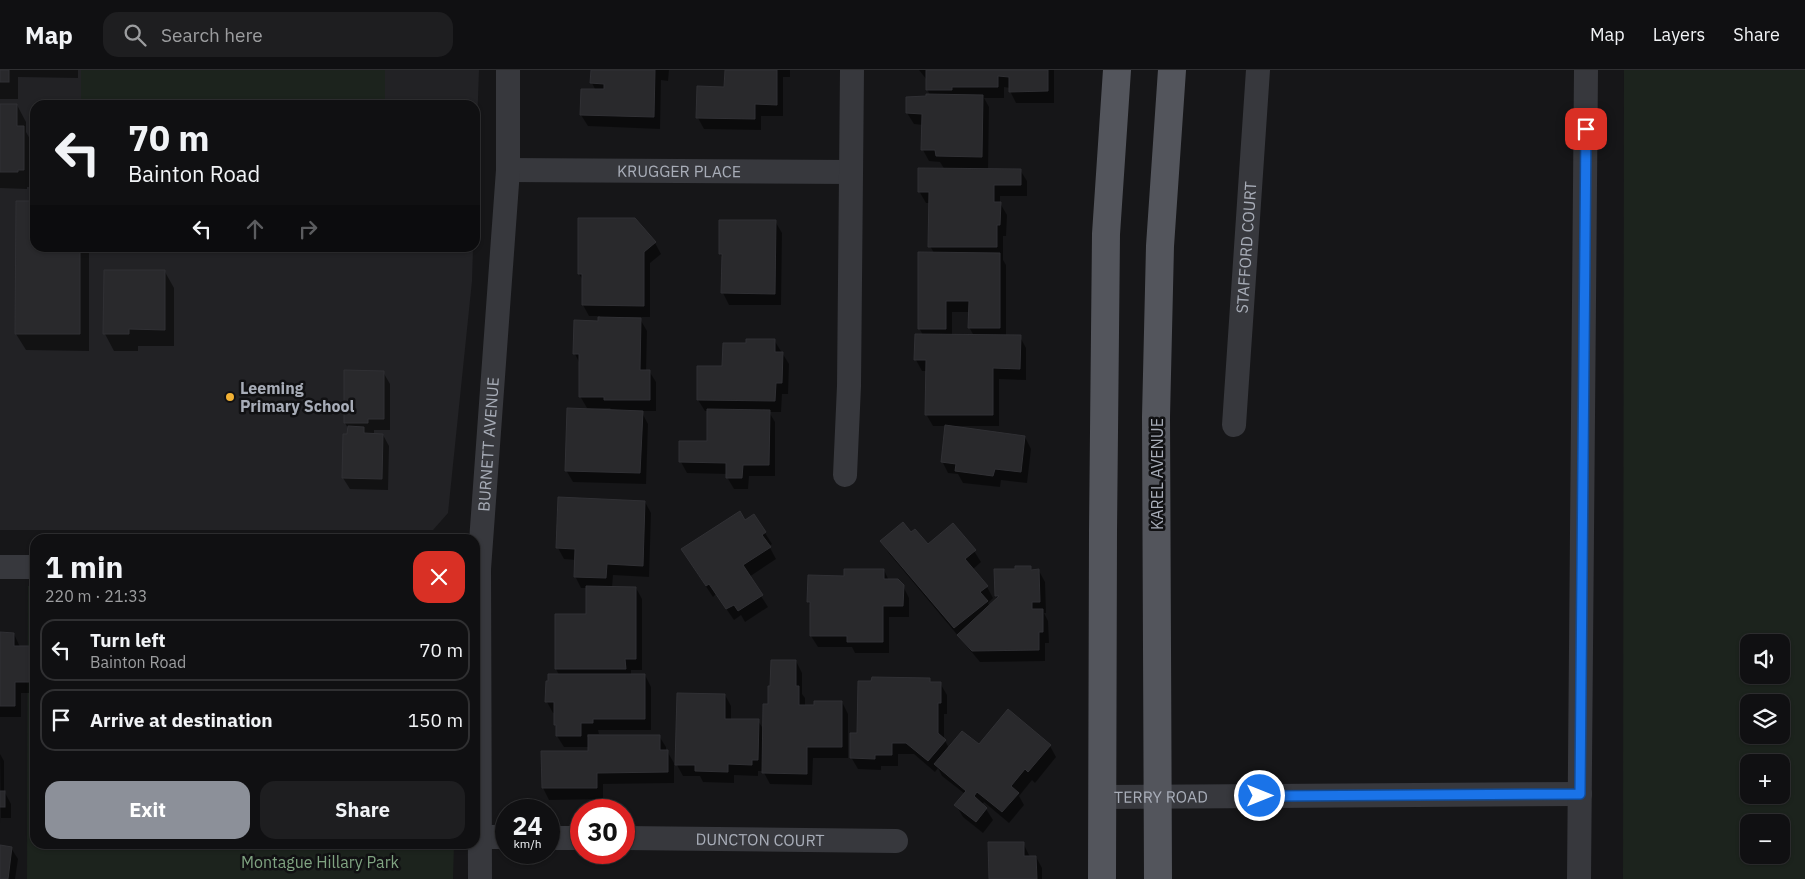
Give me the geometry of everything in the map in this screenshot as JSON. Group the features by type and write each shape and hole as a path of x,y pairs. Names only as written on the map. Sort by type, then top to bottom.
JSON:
{"main road":[{"path":"1102,879 1106,244 1117,70"},
{"name":"KAREL AVENUE","path":"1158,879 1157,398 1160,246 1172,70"}],"street":[{"name":"BURNETT AVENUE","path":"480,534 508,170 508,70"},
{"path":"845,475 849,386 852,70"},
{"name":"STAFFORD COURT","path":"1234,425 1258,70"},
{"path":"1579,879 1586,70"},
{"name":"KRUGGER PLACE","path":"508,170 851,172"},
{"path":"0,567 30,567"},
{"name":"BURNETT AVENUE","path":"480,770 480,879"},
{"name":"TERRY ROAD","path":"1102,797 1580,794"},
{"path":"481,837 495,837"},
{"name":"DUNCTON COURT","path":"635,838 896,841"}],"shaded area":[{"name":"Leeming Primary School","path":"0,70 479,70 478,100 30,100 30,252 473,252 472,281 448,513 433,530 0,530"}],"green space":[{"path":"81,70 385,70 385,100 81,100"},
{"path":"1624,70 1805,70 1805,879 1623,879"},
{"name":"Montague Hillary Park","path":"28,586 30,586 30,849 454,849 453,879 27,879"}],"building":[{"path":"0,70 9,70 9,82 0,82"},
{"path":"591,70 655,70 654,117 580,115 581,89 604,89 604,84 590,83"},
{"path":"725,70 777,70 777,105 755,104 755,119 696,118 697,86 724,87"},
{"path":"926,70 1048,70 1048,91 1009,92 1009,77 998,76 998,87 952,87 952,90 926,90"},
{"path":"926,94 983,95 982,157 936,156 935,150 921,150 922,114 906,113 906,97 926,96"},
{"path":"0,104 17,104 17,126 24,126 24,170 18,170 18,172 0,172"},
{"path":"918,168 1021,169 1021,185 994,185 994,202 1001,202 1000,225 997,225 997,247 928,247 929,192 918,192"},
{"path":"16,201 30,201 30,252 80,252 80,334 15,334"},
{"path":"578,218 635,218 656,242 644,252 644,306 582,305 582,274 578,274"},
{"path":"719,220 776,220 775,294 721,293 722,254 719,254"},
{"path":"918,252 1000,253 1000,328 968,328 969,301 946,301 946,329 918,329"},
{"path":"104,270 165,270 165,330 129,329 129,334 103,334"},
{"path":"598,317 641,318 640,370 650,370 650,400 604,400 604,397 579,397 579,354 573,354 574,320 598,321"},
{"path":"915,334 1021,335 1020,369 993,368 993,415 925,415 926,360 914,360"},
{"path":"746,339 775,339 775,352 783,352 782,383 776,383 775,401 697,400 697,366 722,366 723,343 746,343"},
{"path":"344,370 384,371 384,419 368,419 368,423 344,423"},
{"path":"567,408 643,411 640,473 565,471"},
{"path":"707,409 770,410 769,465 743,465 742,478 726,478 726,463 679,462 679,441 707,441"},
{"path":"945,425 1025,436 1021,472 995,469 993,476 955,471 956,464 941,462"},
{"path":"348,426 364,427 364,433 383,434 382,479 342,478 343,434 347,434"},
{"path":"558,497 645,501 643,566 607,564 606,578 574,577 575,549 556,548"},
{"path":"740,511 745,520 754,514 766,532 762,535 771,547 743,565 763,595 738,611 734,605 726,609 709,584 706,586 681,549"},
{"path":"903,522 911,532 915,529 928,544 953,523 976,550 965,559 988,586 980,592 988,601 954,628 880,541"},
{"path":"1015,566 1031,566 1031,570 1039,569 1040,602 1032,602 1032,609 1043,609 1043,632 1039,632 1039,650 972,651 957,635 999,596 995,596 994,569 1015,569"},
{"path":"844,569 884,569 884,579 898,579 904,585 903,606 883,606 883,642 847,642 847,636 810,636 810,602 807,602 808,575 844,576"},
{"path":"586,586 636,587 636,659 625,659 626,669 555,669 555,614 586,614"},
{"path":"0,632 14,633 14,646 29,646 29,682 15,682 15,706 0,706"},
{"path":"771,660 796,660 796,686 799,686 799,705 814,705 814,701 842,701 842,747 807,747 807,774 762,773 763,704 768,704"},
{"path":"548,674 645,674 645,719 593,719 593,723 581,723 581,736 556,736 554,702 545,702"},
{"path":"872,677 930,678 930,682 941,682 941,703 938,703 938,733 946,740 928,761 906,743 892,743 892,755 875,755 875,759 850,758 850,733 857,733 858,681 871,681"},
{"path":"677,693 725,694 725,719 759,719 758,760 752,760 752,765 728,764 728,772 695,771 695,765 675,765"},
{"path":"1008,709 1051,745 1028,772 1025,769 1011,786 1019,793 1002,812 977,792 974,796 987,808 976,822 954,805 966,791 934,764 962,731 979,744"},
{"path":"588,735 660,735 660,750 668,750 668,772 597,773 597,788 542,788 541,751 588,751"},
{"path":"0,791 5,791 5,807 0,807"},
{"path":"988,842 1024,842 1024,856 1036,856 1037,879 989,879"},
{"path":"0,845 12,847 8,879 0,879"}],"place":[{"name":"Leeming Primary School","path":"230,397"}],"route":[{"path":"1260,796 1580,794 1586,129"}]}
